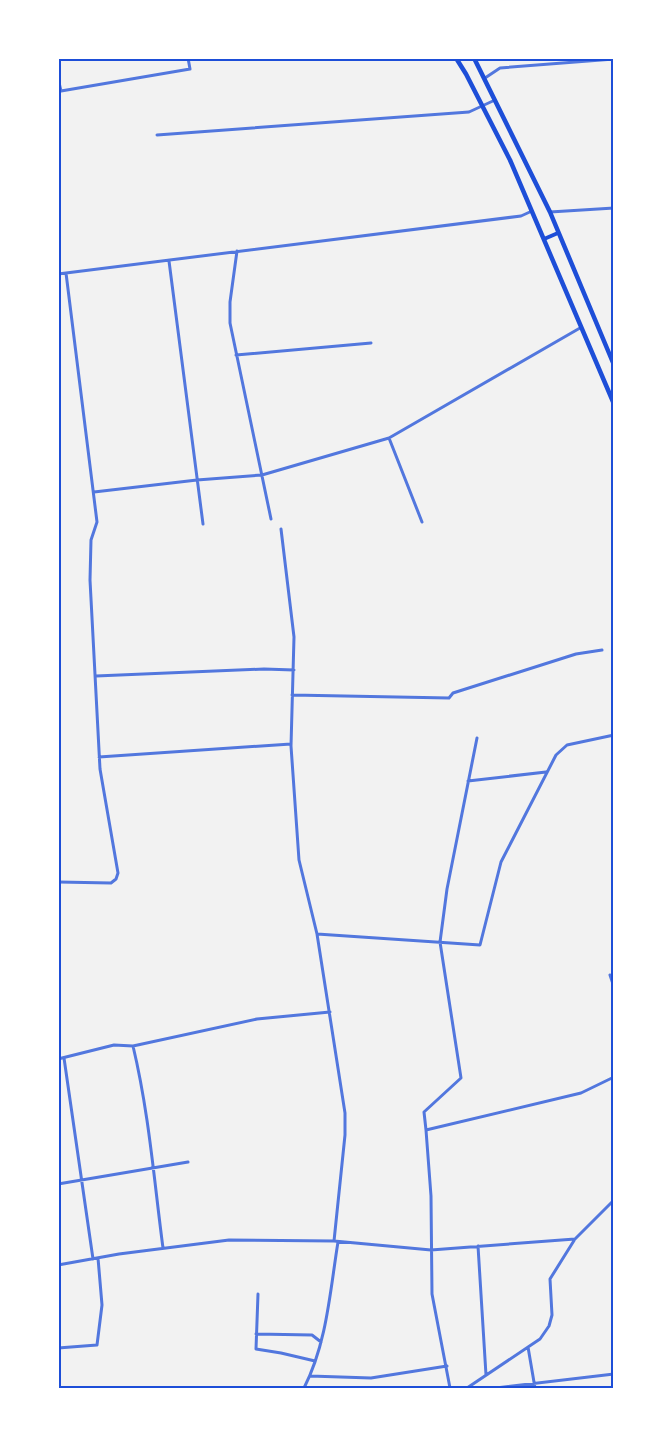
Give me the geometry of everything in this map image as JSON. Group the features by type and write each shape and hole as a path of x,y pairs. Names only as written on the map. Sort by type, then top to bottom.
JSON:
{"highway":[{"path":"456,58 532,210 614,404"},
{"path":"474,58 550,212 614,364"}],"main road":[{"path":"544,239 558,233"}],"street":[{"path":"58,78 61,91 190,69 188,58"},
{"path":"485,78 500,68 614,60"},
{"path":"157,135 469,112 495,100"},
{"path":"550,212 614,207"},
{"path":"58,274 521,216 532,210"},
{"path":"237,251 230,302 230,323 272,519"},
{"path":"169,260 203,524"},
{"path":"58,882 111,883 116,879 118,873 99,757 90,580 91,540 97,522 66,273"},
{"path":"94,492 262,475 389,438 580,328"},
{"path":"236,355 371,343"},
{"path":"389,438 422,522"},
{"path":"281,529 293,627 291,744 299,860 331,1012 345,1113 336,1241 321,1342 304,1389"},
{"path":"292,695 449,698 453,693 576,654 602,650"},
{"path":"96,676 264,669 294,670"},
{"path":"316,934 480,945 501,862 556,755 567,745 614,735"},
{"path":"450,1389 432,1294 431,1196 424,1112 462,1078 440,942 447,889 477,738"},
{"path":"99,757 291,744"},
{"path":"468,782 546,772"},
{"path":"610,975 614,987"},
{"path":"58,1059 114,1045 133,1046 257,1019 331,1012"},
{"path":"133,1046 143,1091 162,1248"},
{"path":"64,1058 93,1259"},
{"path":"426,1130 581,1093 614,1077"},
{"path":"58,1184 188,1162"},
{"path":"466,1389 540,1339 549,1326 553,1309 550,1280 575,1239 614,1200"},
{"path":"58,1265 229,1240 336,1241 431,1250 575,1239"},
{"path":"478,1246 486,1375"},
{"path":"58,1348 97,1345 102,1305 98,1258"},
{"path":"258,1294 256,1349 315,1361"},
{"path":"256,1335 312,1335 321,1342"},
{"path":"528,1347 534,1386"},
{"path":"310,1376 371,1378 447,1366"},
{"path":"496,1389 534,1386 614,1374"}]}
